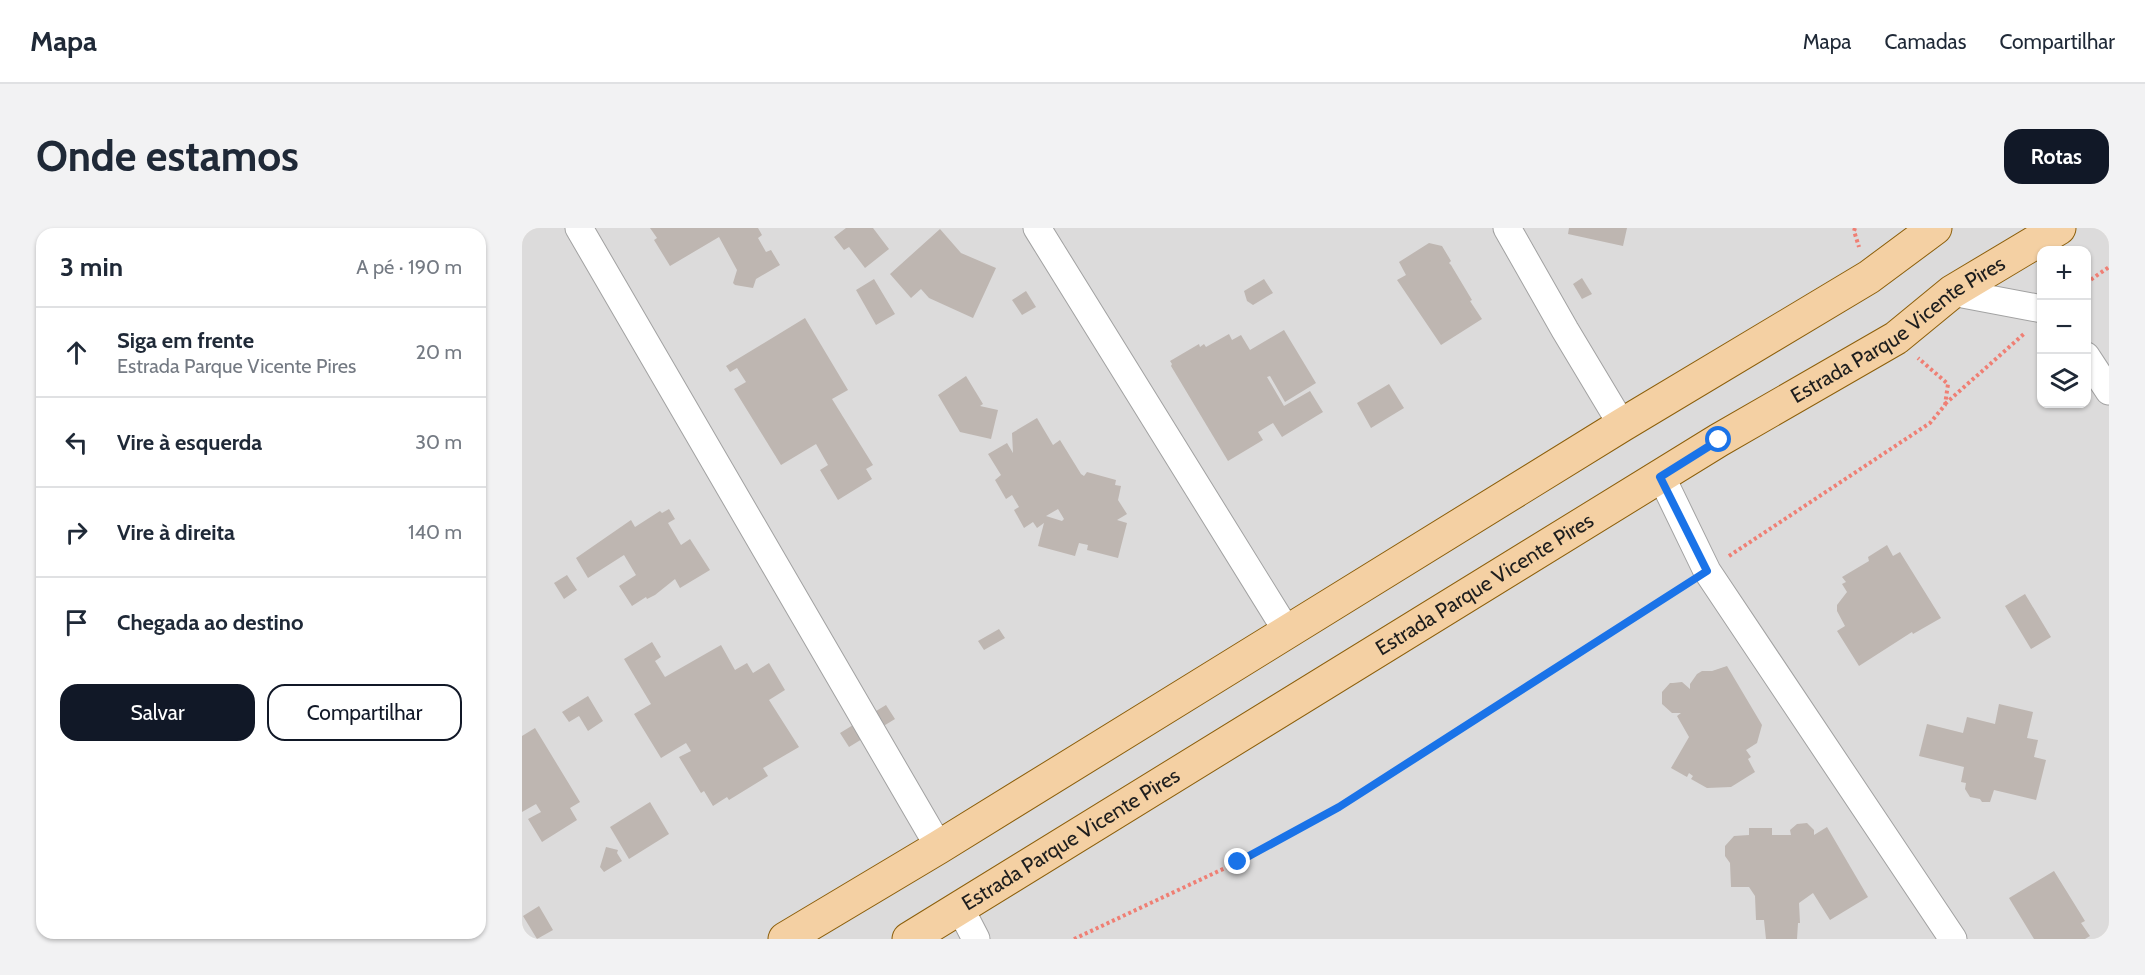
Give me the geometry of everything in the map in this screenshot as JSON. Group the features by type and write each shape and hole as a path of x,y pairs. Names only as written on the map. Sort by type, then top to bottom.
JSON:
{"main road":[{"path":"785,939 1288,633 1622,425 1869,277 1935,228"},
{"name":"Estrada Parque Vicente Pires","path":"909,939 1719,440 1896,338 1952,292 2055,237"}],"street":[{"path":"579,228 939,847"},
{"path":"1037,228 1288,633"},
{"path":"1507,228 1622,425"},
{"path":"1952,292 2037,318"},
{"path":"2091,364 2109,391"},
{"path":"1660,477 1707,571 1953,939"},
{"path":"960,908 976,939"}],"path":[{"path":"1855,228 1869,277"},
{"path":"2091,280 2109,267"},
{"path":"1074,939 1238,862 1339,807 1707,571 1930,423 1945,405 2037,318"},
{"path":"1896,338 1948,384 1945,405"}],"shaded area":[{"path":"522,228 2109,228 2109,939 522,939"}],"building":[{"path":"650,228 758,228 762,235 758,238 766,252 771,250 780,265 756,279 753,288 735,285 733,283 737,270 719,237 670,266 654,240 657,238"},
{"path":"846,228 873,228 889,249 865,268 849,247 844,250 834,237"},
{"path":"1569,228 1627,228 1623,246 1568,234"},
{"path":"940,229 961,253 996,268 973,318 929,298 921,289 911,298 890,274"},
{"path":"1429,243 1442,246 1451,261 1449,263 1482,319 1441,345 1397,280 1406,275 1399,262"},
{"path":"1582,278 1592,294 1582,299 1573,284"},
{"path":"874,279 895,314 876,325 856,290"},
{"path":"1264,279 1273,293 1253,305 1247,301 1244,291"},
{"path":"1026,291 1036,307 1022,315 1012,300"},
{"path":"805,318 848,390 832,399 873,465 866,469 872,479 838,500 820,470 828,465 816,444 781,465 734,389 746,382 737,368 730,372 726,366"},
{"path":"1284,330 1316,383 1285,402 1270,376 1267,377 1284,406 1310,391 1323,412 1282,437 1273,423 1258,432 1263,440 1228,461 1170,361 1199,344 1200,347 1204,344 1206,347 1229,334 1232,340 1241,335 1250,350"},
{"path":"966,376 983,404 980,406 998,410 991,439 960,432 938,395"},
{"path":"1389,384 1404,408 1371,428 1357,403"},
{"path":"1037,418 1053,445 1060,440 1081,474 1084,476 1087,472 1116,480 1115,485 1121,486 1118,500 1127,514 1117,520 1127,523 1118,558 1087,550 1088,545 1079,543 1075,556 1038,546 1044,523 1037,528 1033,522 1024,528 1014,510 1019,507 1012,495 1006,499 995,480 1001,475 988,454 1007,443 1013,453 1012,433","holes":["1058,509 1064,519 1062,521 1046,516"]},
{"path":"669,509 675,519 668,523 681,545 690,539 710,570 680,588 675,579 655,595 647,599 646,597 632,606 619,586 636,575 624,555 588,578 576,558 631,520 635,527 660,511 662,513"},
{"path":"1887,545 1893,556 1900,552 1941,618 1913,634 1912,632 1859,666 1837,631 1845,626 1837,611 1837,605 1847,592 1842,584 1846,582 1842,577 1869,561 1868,557"},
{"path":"567,575 577,590 564,599 554,583"},
{"path":"2025,594 2051,637 2031,649 2005,606"},
{"path":"999,629 1005,638 984,650 978,641"},
{"path":"652,642 661,657 655,661 665,677 721,645 735,670 747,663 753,673 769,663 785,690 769,700 799,747 763,768 768,776 729,800 727,797 713,806 704,791 701,793 679,757 691,751 686,743 661,758 634,714 651,704 624,659"},
{"path":"1727,666 1762,725 1757,743 1746,750 1751,757 1748,759 1755,772 1731,787 1707,788 1691,779 1693,776 1689,773 1687,777 1671,768 1689,737 1677,716 1681,713 1672,713 1662,704 1662,692 1670,683 1682,682 1690,689 1690,684 1697,674"},
{"path":"588,696 603,721 588,731 579,716 569,722 562,712"},
{"path":"1999,704 2033,712 2027,738 2038,740 2034,757 2046,760 2036,800 1994,790 1990,802 1982,802 1980,799 1970,797 1965,789 1966,783 1961,782 1964,767 1919,756 1927,724 1963,733 1967,717 1995,724"},
{"path":"886,705 895,719 849,747 840,733"},
{"path":"535,728 580,802 570,808 577,820 542,842 528,819 541,812 536,804 522,812 522,736"},
{"path":"650,802 669,834 629,859 610,827"},
{"path":"1807,823 1814,830 1814,835 1827,827 1868,897 1830,920 1813,893 1799,903 1800,923 1798,923 1797,939 1766,939 1764,920 1756,920 1755,896 1749,887 1731,887 1730,863 1725,856 1725,846 1734,836 1749,835 1749,828 1772,828 1772,835 1791,835 1790,830 1797,824"},
{"path":"606,847 618,850 617,853 622,861 604,872 600,867"},
{"path":"2054,871 2085,921 2081,923 2090,936 2085,939 2034,939 2009,898"},
{"path":"539,906 553,930 537,939 523,916"}],"route":[{"path":"1238,862 1339,807 1707,571 1660,477 1719,440"}]}
